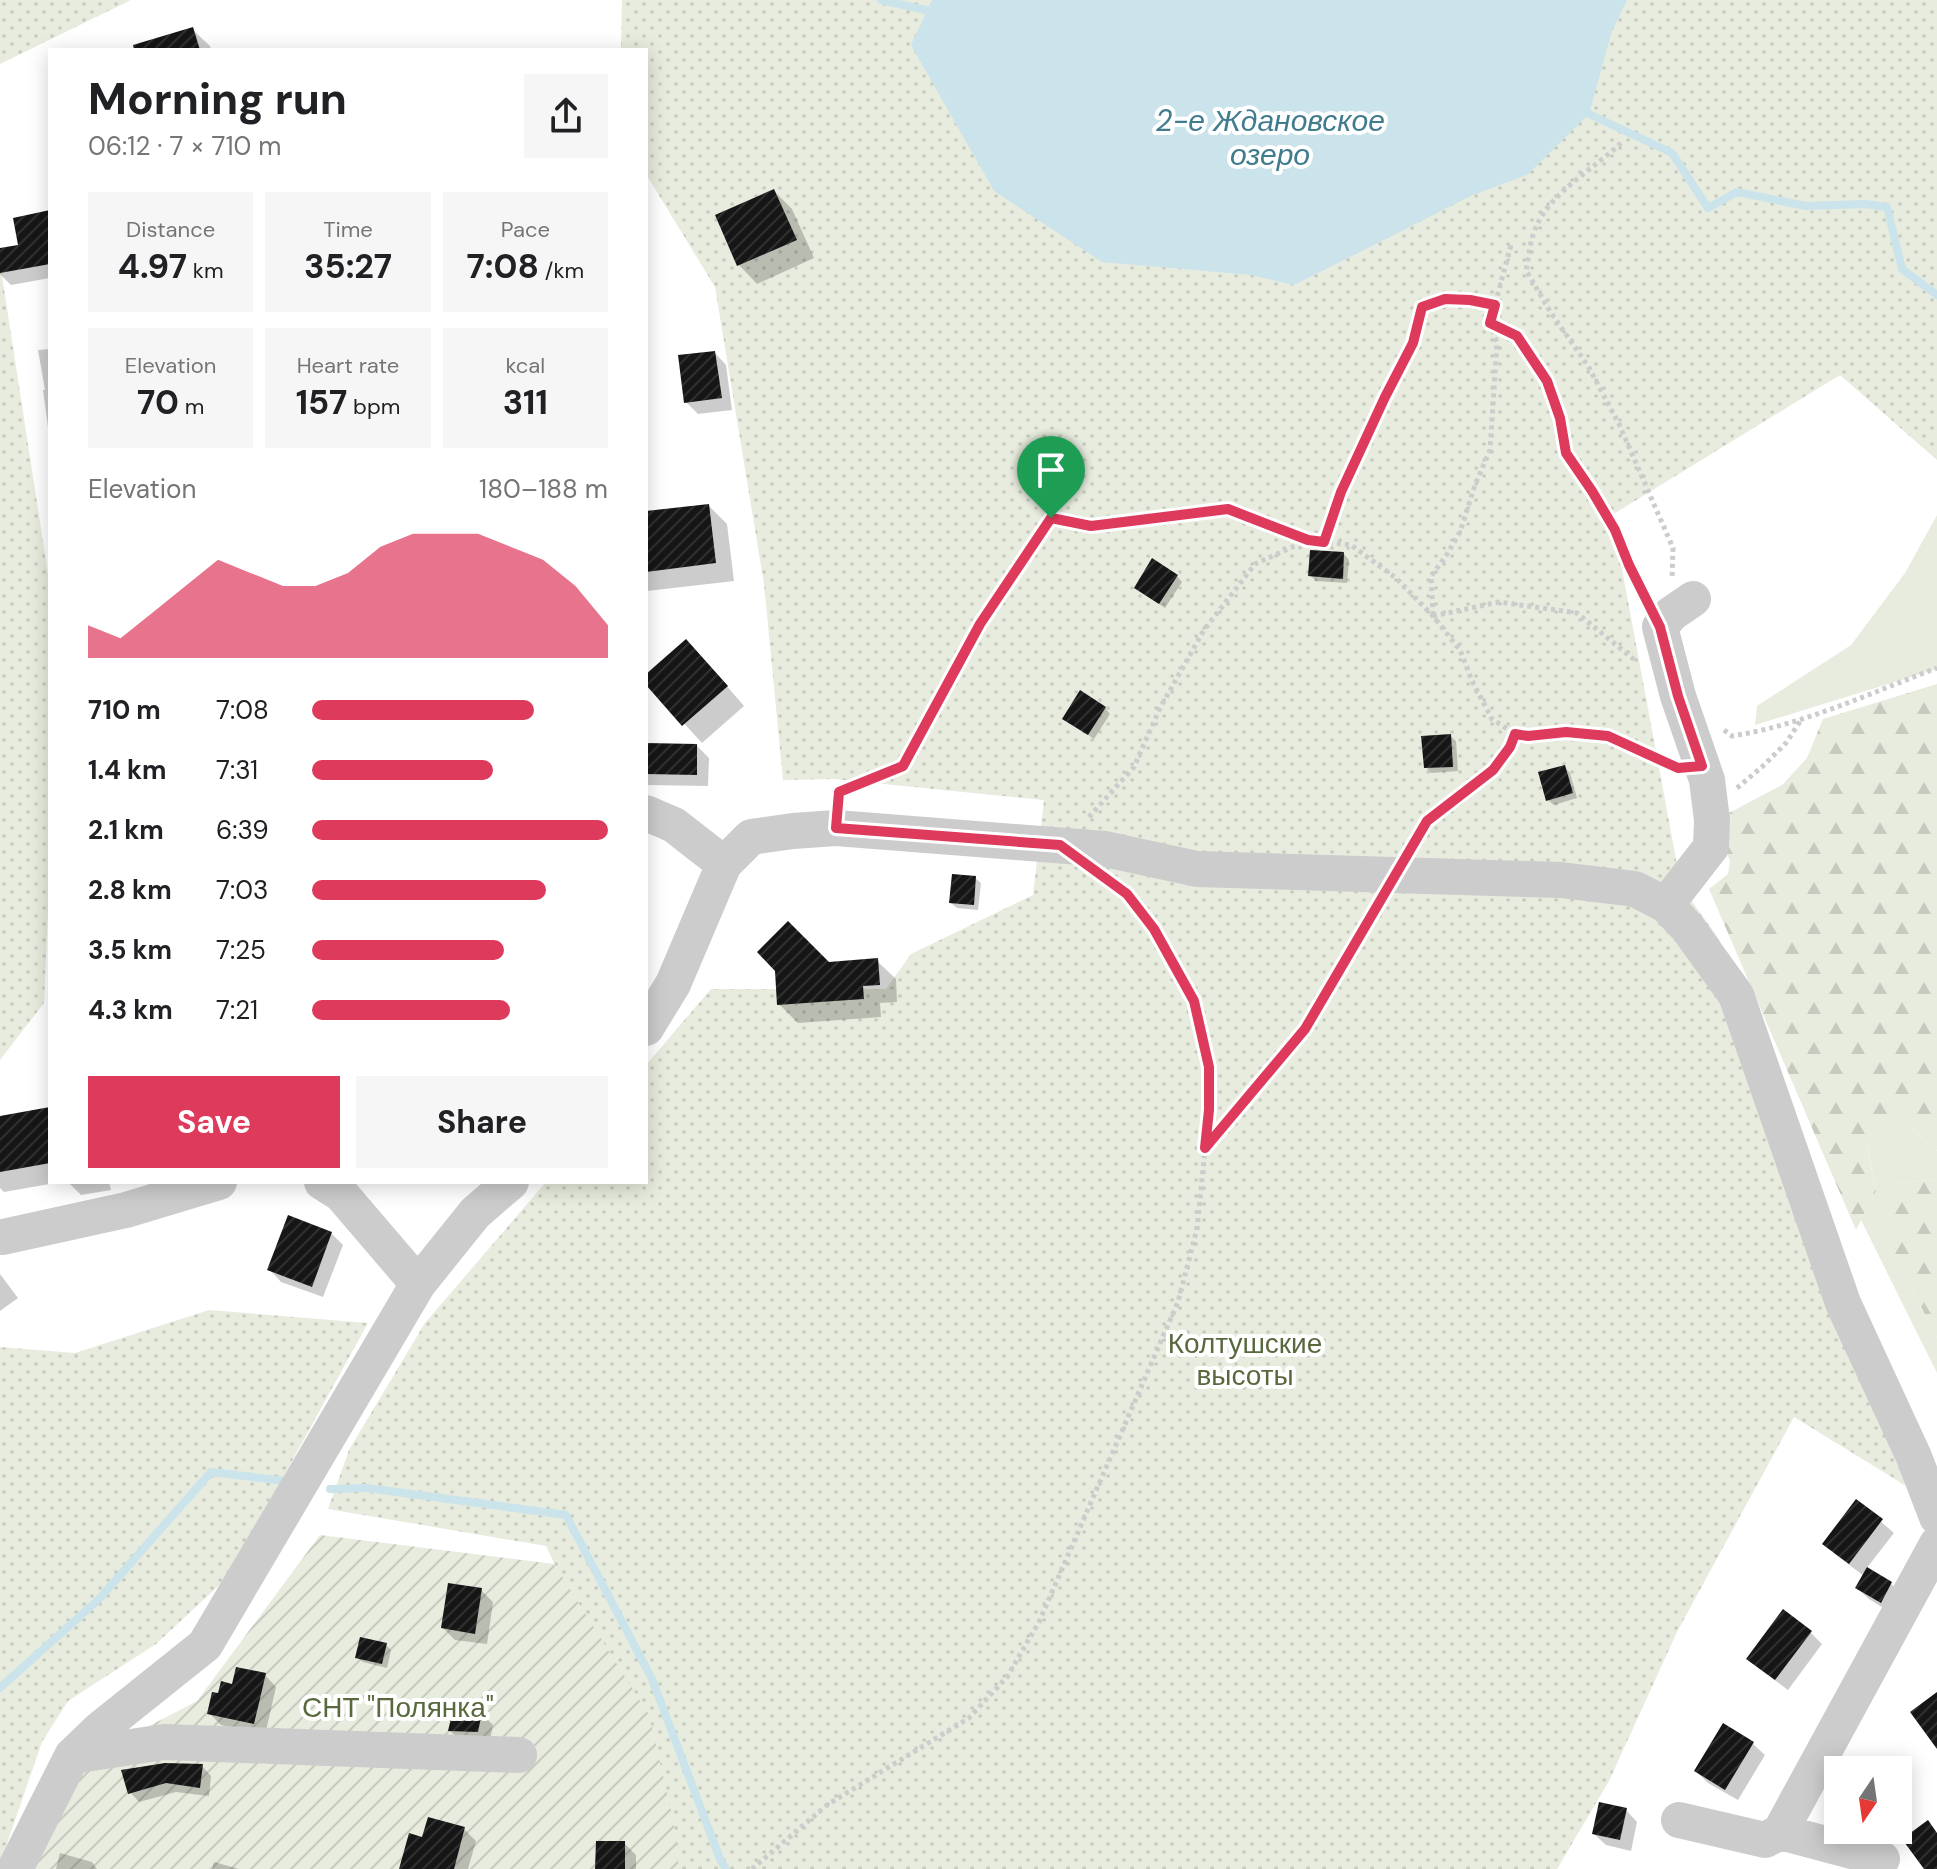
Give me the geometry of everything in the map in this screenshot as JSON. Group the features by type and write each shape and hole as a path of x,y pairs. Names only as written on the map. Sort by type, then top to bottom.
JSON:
{"street":[{"path":"1666,905 1711,847 1712,820 1707,780 1678,696 1675,613"},
{"path":"648,814 674,825 724,864"},
{"path":"648,1025 673,984 724,864 751,837 793,831 836,828 1105,849 1197,869 1561,880 1635,889 1666,905 1687,927 1736,995 1843,1303 1914,1457 1937,1517"},
{"path":"3,1237 126,1210 212,1184"},
{"path":"325,1184 341,1194 418,1284"},
{"path":"15,1869 72,1756 100,1729 205,1645 418,1284 475,1213 509,1184"},
{"path":"1679,1820 1765,1840 1780,1832 1937,1544"},
{"path":"72,1756 164,1742 519,1755"},
{"path":"1819,1760 1824,1768"},
{"path":"1780,1832 1824,1844"},
{"path":"1825,1844 1882,1859 1873,1844"}],"path":[{"path":"1621,143 1558,195 1536,227 1526,270 1588,366 1619,424 1673,548 1675,613"},
{"path":"1433,616 1431,576 1460,532 1490,450 1497,343 1490,323 1511,245"},
{"path":"1324,542 1346,479 1413,343 1422,307 1445,299 1495,305"},
{"path":"1490,323 1517,336 1547,381 1560,418 1566,453 1615,530 1629,565 1675,613"},
{"path":"836,828 839,792 903,766 980,624 1051,518 1091,526 1228,509 1308,540 1351,545 1396,578 1433,616 1460,650 1492,719 1515,734 1528,736 1566,732 1608,736 1678,768 1702,766"},
{"path":"1060,845 1098,809 1134,767 1160,708 1204,630 1255,564 1308,540"},
{"path":"1433,616 1499,602 1577,613 1678,696"},
{"path":"1721,728 1732,736 1763,731 1937,668"},
{"path":"1711,809 1786,743 1801,719"},
{"path":"1205,1148 1305,1029 1427,821 1493,770 1510,747 1515,734"},
{"path":"752,1869 827,1805 969,1718 1007,1677 1039,1622 1178,1302 1197,1229 1209,1110 1209,1067 1194,1001 1154,929 1127,894 1105,877"}],"green space":[{"path":"0,0 131,0 0,64"},
{"name":"Колтушские высоты","path":"622,0 1937,0 1937,460 1840,375 1612,515 1681,886 1719,939 1821,1228 1937,1505 1794,1417 1677,1632 1609,1781 1557,1869 671,1869 643,1750 546,1546 328,1509 349,1450 425,1323 544,1184 648,1184 648,1063 711,989 886,989 911,954 1033,895 1044,800 834,779 783,780 764,584 715,287 648,177 648,48 621,48"},
{"path":"0,263 48,574 48,911 44,1003 0,1060"},
{"path":"1937,515 1937,669 1755,725 1757,706 1851,645 1905,573"},
{"path":"1937,684 1937,1151 1903,1121 1879,1121 1866,1141 1876,1191 1856,1230 1709,889 1728,874 1730,861 1720,839 1725,815 1782,785 1807,758 1823,719"},
{"path":"1879,1120 1903,1121 1937,1151 1937,1179 1892,1184 1895,1255 1937,1338 1937,1373 1861,1220 1876,1191 1866,1140"},
{"path":"1937,1179 1937,1338 1895,1255 1885,1207 1892,1184"},
{"path":"209,1310 368,1323 228,1577 156,1644 68,1701 42,1742 0,1864 0,1347 75,1353"},
{"name":"СНТ \"Полянка\"","path":"320,1535 554,1564 649,1715 673,1819 679,1869 26,1869 65,1770 197,1701"}],"water":[{"name":"2-е Ждановское озеро","path":"932,0 1627,0 1612,31 1589,114 1527,175 1473,195 1294,285 1251,275 1102,262 994,191 911,45"}],"building":[{"path":"193,27 199,48 134,48 133,45"},
{"path":"774,189 797,240 737,266 715,215"},
{"path":"48,210 48,264 0,273 0,248 18,245 13,218"},
{"path":"715,351 722,398 684,403 678,355"},
{"path":"709,504 716,563 648,572 648,511"},
{"path":"1310,550 1344,552 1343,579 1308,576"},
{"path":"1152,558 1178,575 1159,604 1134,588"},
{"path":"686,639 728,686 682,726 648,687 648,672"},
{"path":"1080,690 1106,707 1088,735 1062,719"},
{"path":"1451,734 1453,767 1424,768 1421,736"},
{"path":"648,743 697,744 697,775 648,774"},
{"path":"1565,765 1573,793 1546,801 1538,772"},
{"path":"952,874 976,876 974,905 949,903"},
{"path":"788,921 829,962 878,958 880,985 863,986 864,999 777,1005 775,971 757,952"},
{"path":"48,1107 48,1163 0,1172 0,1116"},
{"path":"288,1215 332,1232 312,1287 267,1270"},
{"path":"1856,1499 1883,1519 1849,1564 1822,1544"},
{"path":"1867,1567 1892,1582 1881,1603 1855,1588"},
{"path":"448,1583 482,1588 475,1634 441,1628"},
{"path":"1783,1609 1812,1631 1775,1680 1746,1659"},
{"path":"360,1637 387,1643 382,1664 355,1658"},
{"path":"236,1667 266,1673 254,1724 207,1714 212,1692 218,1693 221,1681 232,1684"},
{"path":"1937,1692 1937,1749 1910,1712"},
{"path":"454,1705 482,1712 478,1732 448,1731"},
{"path":"1723,1723 1754,1742 1725,1790 1694,1771"},
{"path":"165,1763 203,1764 200,1788 166,1783 128,1794 121,1770"},
{"path":"1599,1802 1627,1808 1620,1840 1592,1834"},
{"path":"428,1817 465,1827 454,1869 399,1869 409,1833 422,1837"},
{"path":"1928,1820 1937,1833 1937,1869 1924,1869 1906,1844 1912,1844 1912,1832"},
{"path":"596,1841 625,1841 625,1869 595,1869"}],"waterway":[{"path":"881,0 935,12"},
{"path":"1582,107 1589,114 1672,153 1708,208 1737,192 1806,206 1865,204 1887,207 1902,269 1937,295"},
{"path":"0,1688 99,1599 211,1472 286,1481"},
{"path":"330,1489 367,1488 566,1515 652,1679 726,1869"}],"route":[{"path":"1445,299 1495,305 1490,323 1517,336 1547,381 1560,418 1566,453 1615,530 1660,627 1678,696 1702,766 1678,768 1608,736 1566,732 1528,736 1515,734 1510,747 1493,770 1427,821 1305,1029 1205,1148 1209,1067 1194,1001 1154,929 1127,894 1060,845 836,828 839,792 903,766 980,624 1051,518 1091,526 1228,509 1308,540 1324,542 1357,455 1413,343 1422,307 1445,299"}]}
